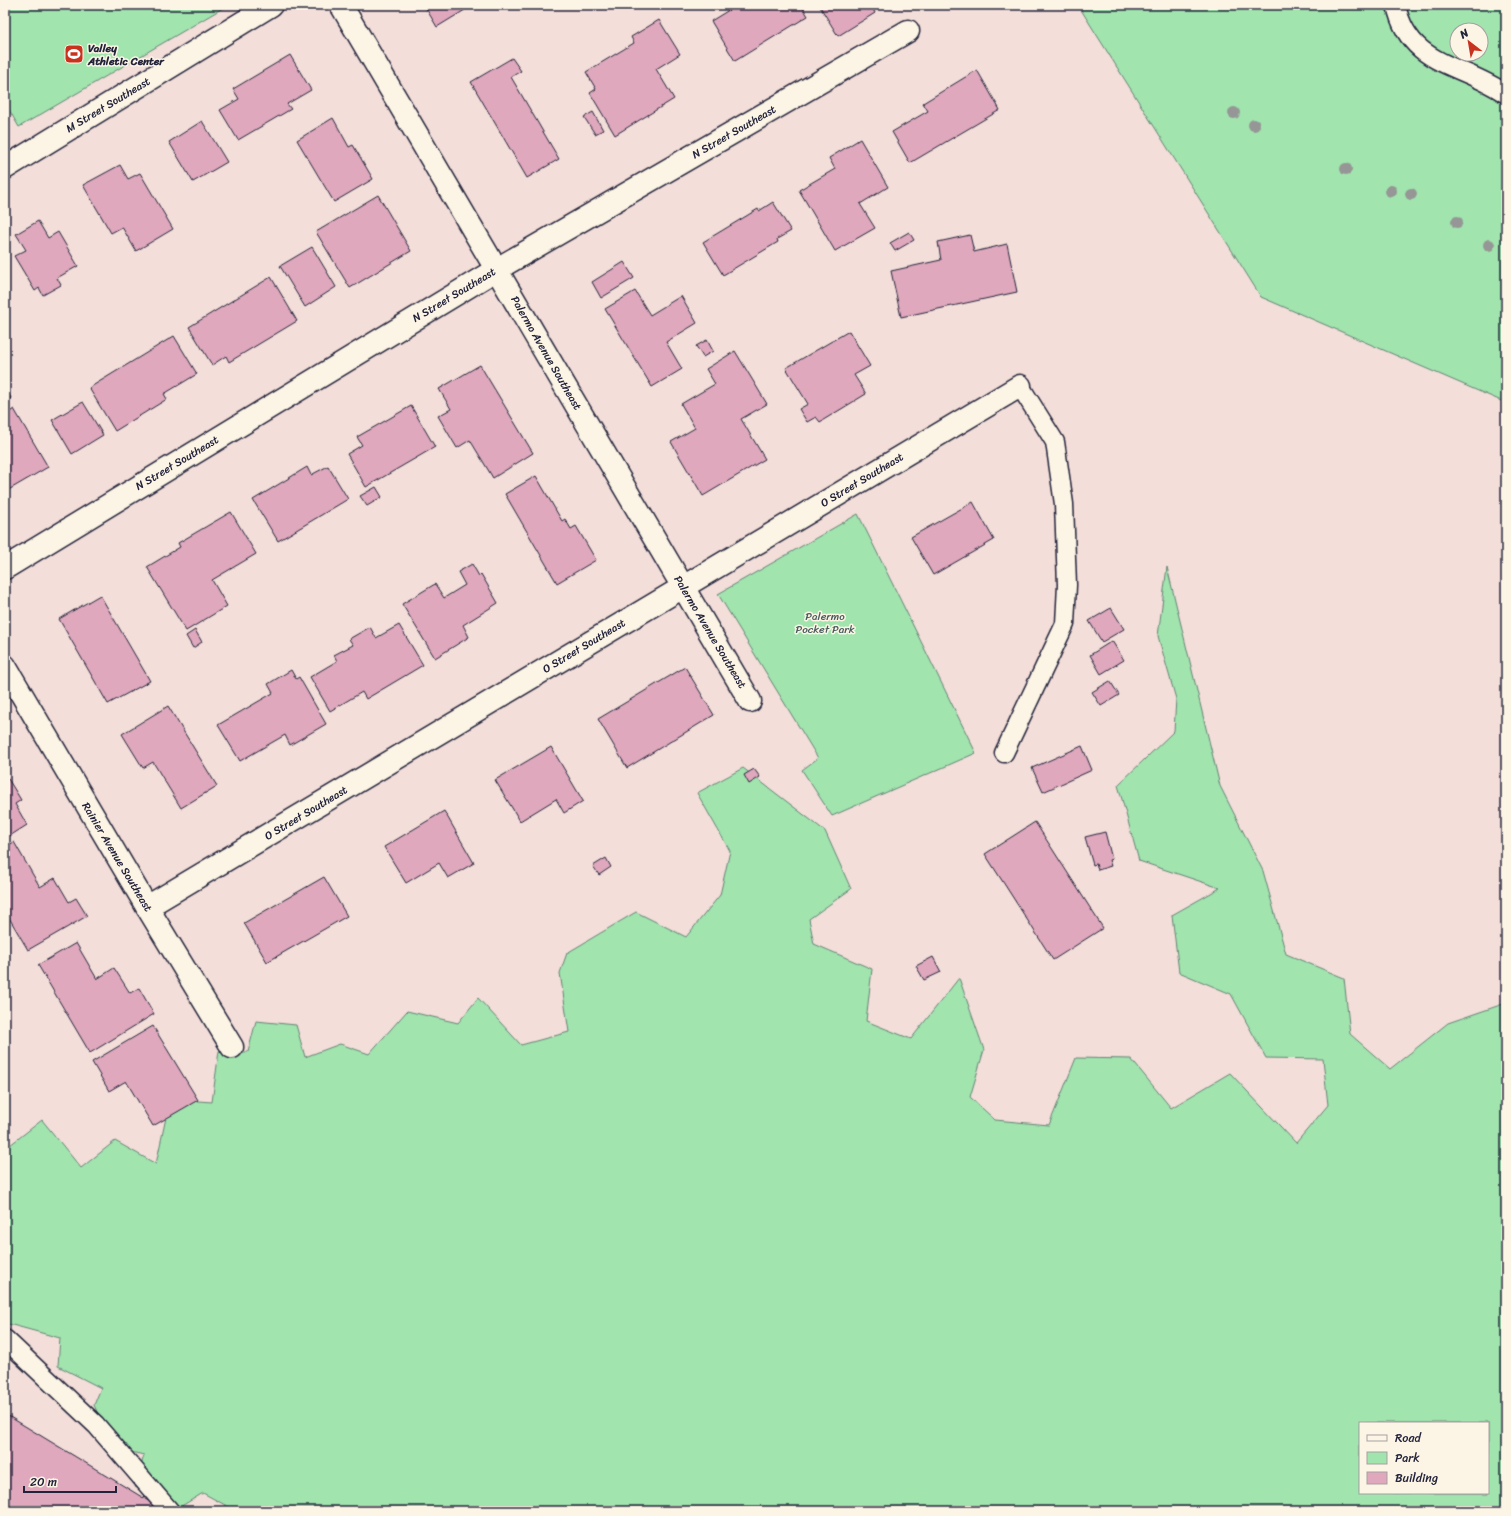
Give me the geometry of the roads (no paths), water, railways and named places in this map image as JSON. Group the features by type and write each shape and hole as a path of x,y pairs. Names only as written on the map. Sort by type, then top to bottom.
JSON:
{"street":[{"name":"M Street Southeast","path":"5,168 272,5"},
{"name":"Palermo Avenue Southeast","path":"341,5 750,701"},
{"name":"N Street Southeast","path":"5,568 496,269 908,31"},
{"name":"O Street Southeast","path":"147,908 1020,386"},
{"name":"Rainier Avenue Southeast","path":"5,666 147,908 232,1047"}],"lane":[{"path":"1396,5 1405,32 1416,46 1446,64 1470,74 1506,94"},
{"path":"1004,753 1065,624 1067,585 1064,504 1055,442 1020,386"},
{"path":"5,1339 96,1425 170,1511"}],"place":[{"name":"Valley Athletic Center","path":"74,54"}],"park label":[{"name":"Palermo Pocket Park","path":"825,622"}]}
